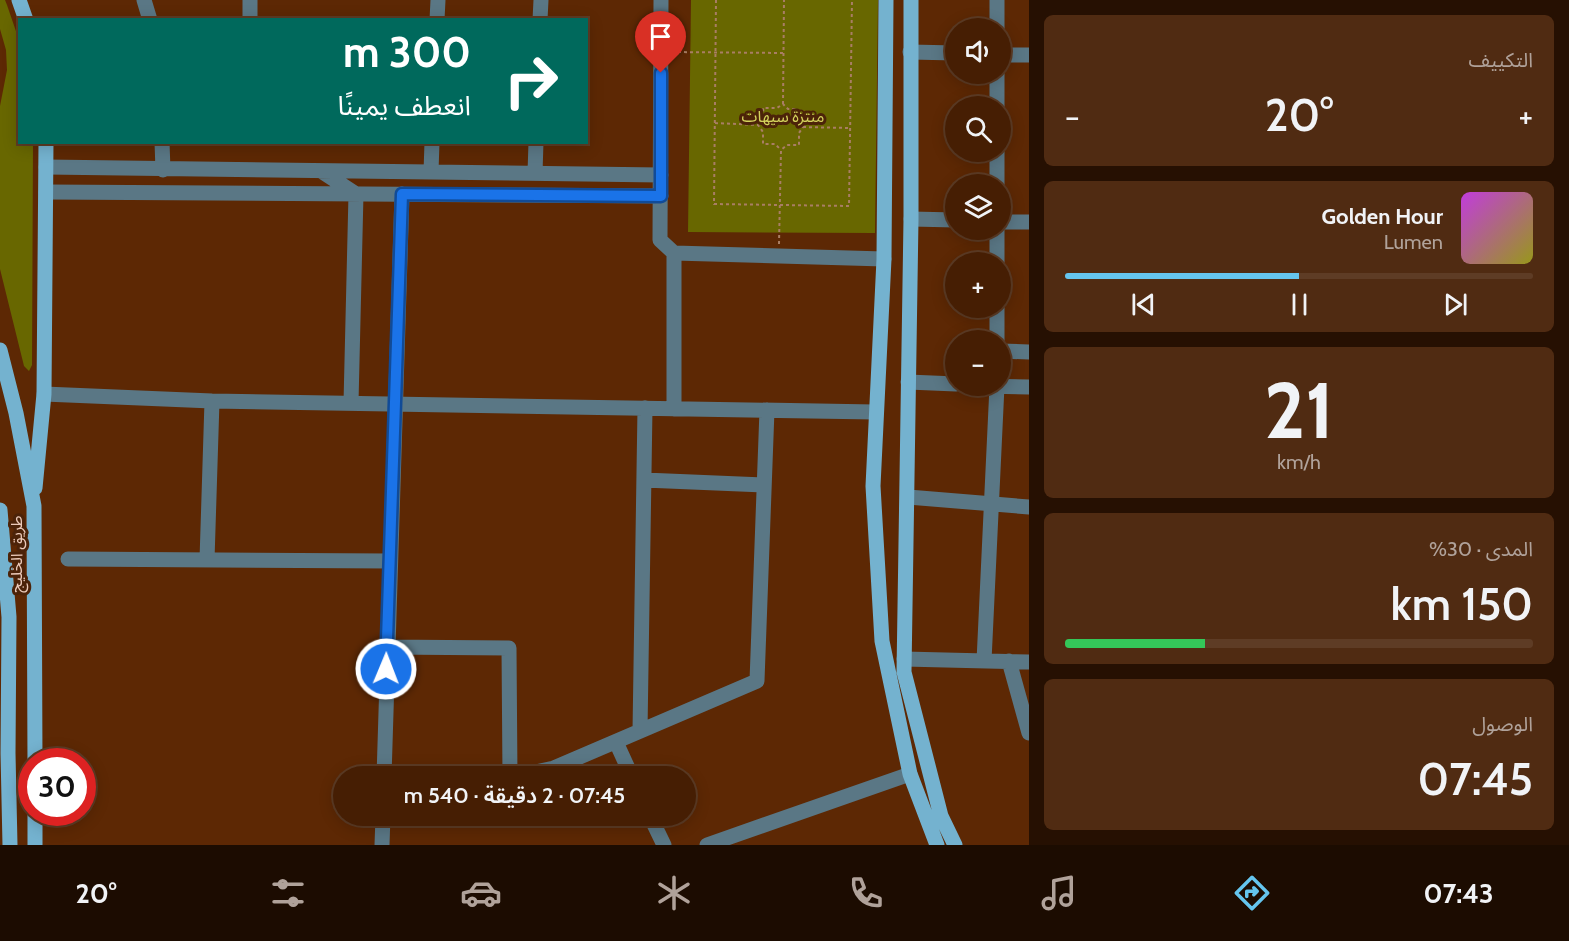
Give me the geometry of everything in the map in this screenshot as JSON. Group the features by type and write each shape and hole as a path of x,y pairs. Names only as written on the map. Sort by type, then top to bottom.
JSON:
{"main road":[{"path":"19,0 25,18"},
{"path":"886,0 884,259 873,486 882,641 910,774 937,845"},
{"path":"911,0 911,219 904,659 923,754 941,816 955,845"},
{"path":"34,506 44,394 46,144"},
{"name":"طريق الخليج","path":"0,350 16,413 34,506 35,748"},
{"name":"طريق الخليج","path":"0,510 9,617 10,845"},
{"path":"0,686 8,753"},
{"path":"35,826 35,845"}],"street":[{"path":"144,0 149,18"},
{"path":"250,0 250,18"},
{"path":"437,18 438,0"},
{"path":"540,18 541,0"},
{"path":"661,0 660,240 674,253 884,259"},
{"path":"997,0 997,18"},
{"path":"910,52 945,53"},
{"path":"1011,55 1029,55"},
{"path":"162,144 164,170"},
{"path":"431,172 432,144"},
{"path":"535,174 536,144"},
{"path":"46,167 661,175"},
{"path":"321,171 356,194"},
{"path":"46,192 661,196"},
{"path":"351,403 356,194"},
{"path":"384,766 402,194"},
{"path":"911,219 945,220"},
{"path":"1011,222 1029,222"},
{"path":"674,253 674,409"},
{"path":"1011,351 1029,352"},
{"path":"908,382 945,384"},
{"path":"1011,386 1029,387"},
{"path":"44,394 395,404 875,412"},
{"path":"984,661 996,396"},
{"path":"207,560 212,400"},
{"path":"640,731 645,408"},
{"path":"559,766 757,681 767,410"},
{"path":"644,480 764,484"},
{"path":"908,497 1029,507"},
{"path":"68,559 389,561"},
{"path":"387,647 508,648 512,766"},
{"path":"904,659 1029,662"},
{"path":"1009,661 1029,732"},
{"path":"616,742 627,766"},
{"path":"707,845 910,774"},
{"path":"382,845 383,826"},
{"path":"655,826 664,845"}],"path":[{"path":"716,0 714,204 849,206 852,0"},
{"path":"784,0 783,104 788,109 798,109 797,120 803,127 850,128"},
{"path":"661,52 783,53"},
{"path":"758,125 764,118 763,108 777,108 783,104"},
{"path":"715,123 758,125"},
{"path":"758,125 763,132 763,144 775,144 781,150 779,255"},
{"path":"781,150 787,145 799,145 799,133 803,127"}],"green space":[{"path":"0,0 5,0 18,37 18,144 33,144 32,365 29,371 24,366 0,269 0,106 7,70 6,50 0,29"},
{"name":"منتزة سيهات","path":"691,0 878,0 875,233 688,232"}],"route":[{"path":"386,669 402,194 661,196 661,73"}]}
